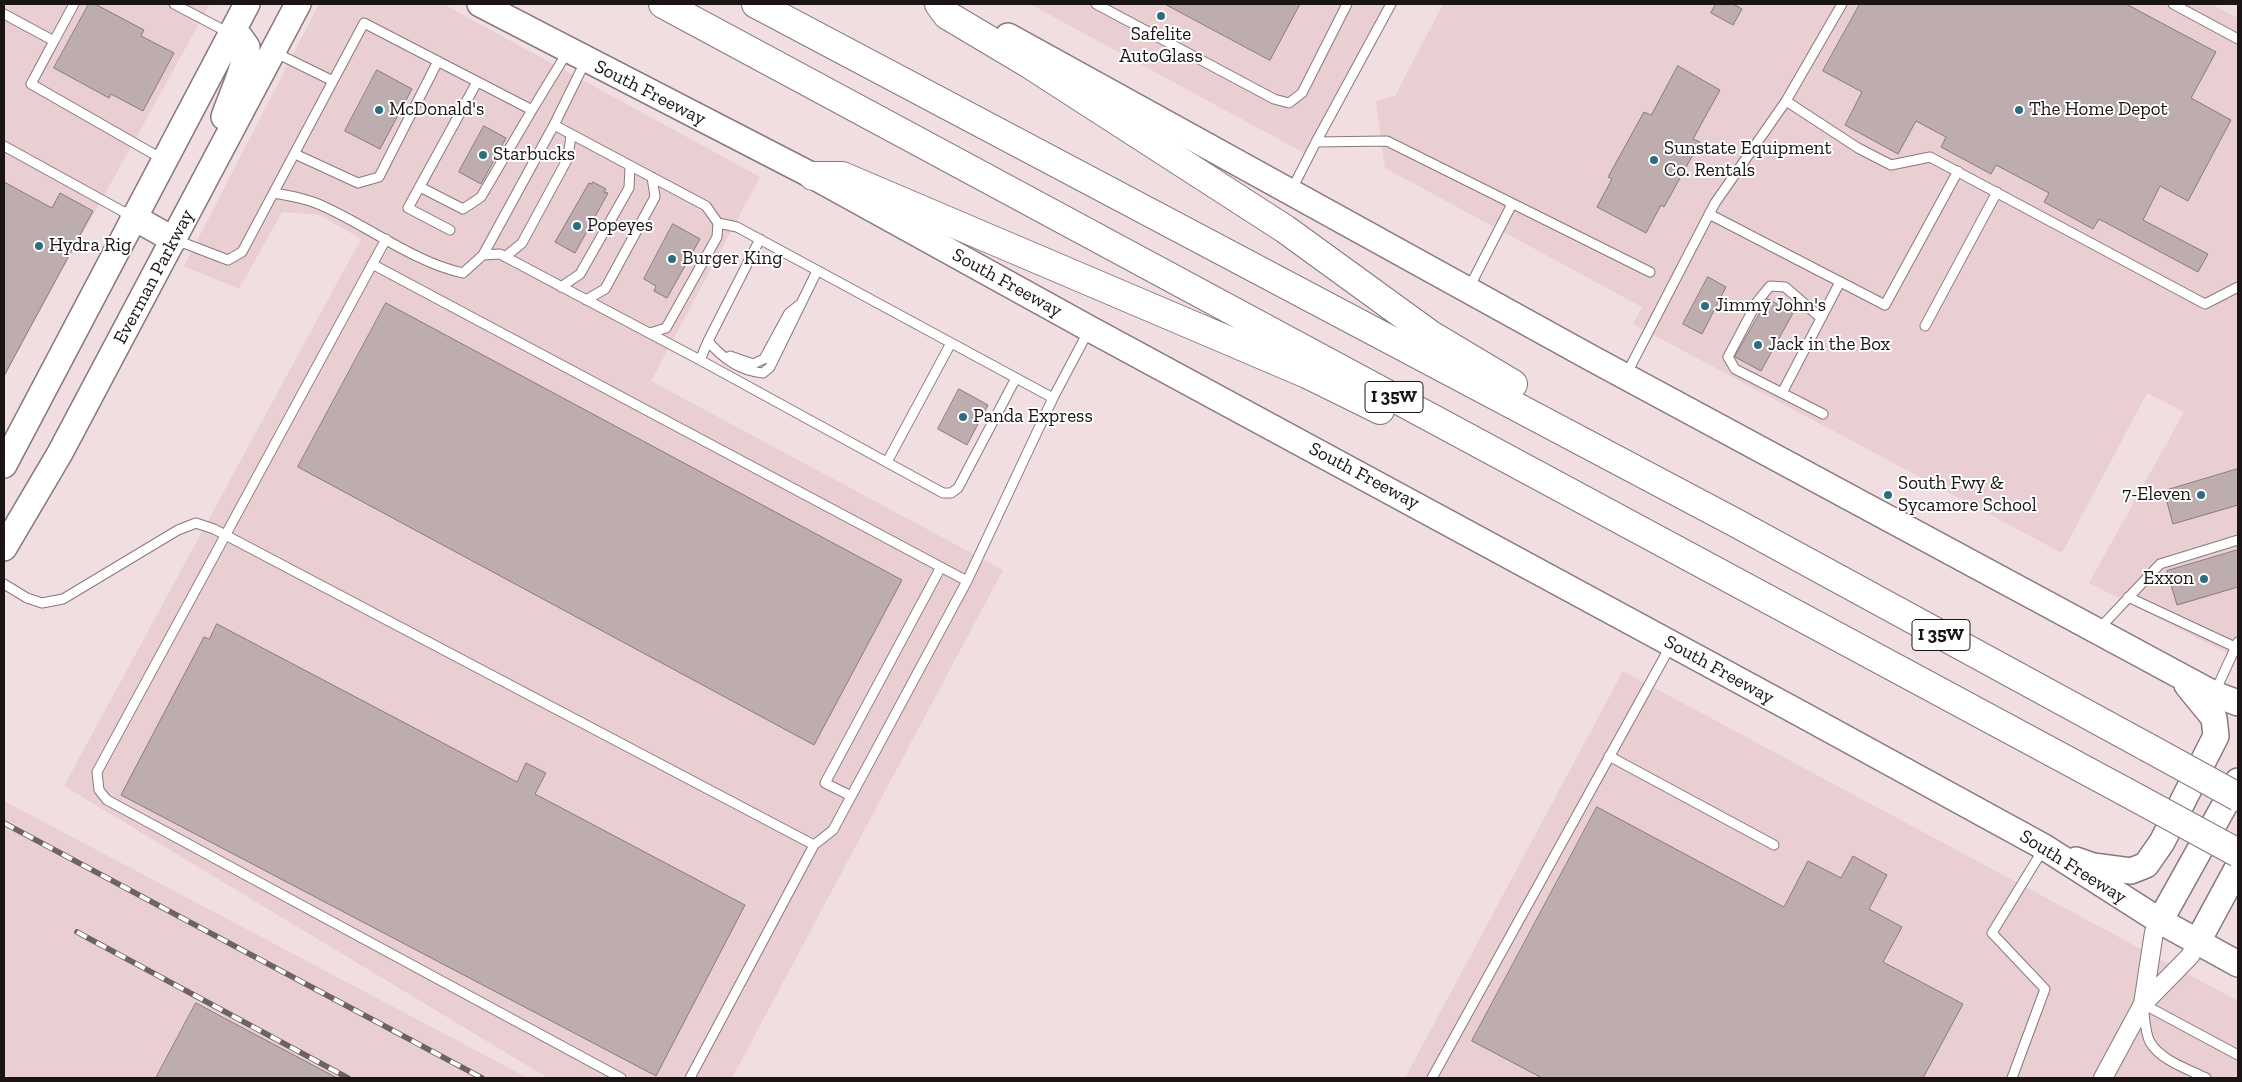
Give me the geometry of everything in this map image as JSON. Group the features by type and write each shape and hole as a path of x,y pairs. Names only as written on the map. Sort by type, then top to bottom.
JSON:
{"highway":[{"name":"I 35W","path":"663,4 2238,852"},
{"name":"I 35W","path":"756,4 1736,523 2238,797"},
{"path":"939,4 947,15 1026,62 1285,230 1460,354 1710,495 1736,523"},
{"path":"813,176 842,176 1307,374 1494,466 1548,480"}],"main road":[{"path":"4,465 247,4"},
{"name":"Everman Parkway","path":"4,548 60,453 298,4"},
{"name":"South Freeway","path":"480,4 813,176 1090,329 1671,643 2044,847 2160,921 2238,964"},
{"path":"949,4 1290,193 1904,528 2214,694 2238,703"},
{"path":"223,147 223,120 232,92 245,64 247,47 240,37 231,34"},
{"path":"134,217 174,240"},
{"path":"2044,847 2093,866 2132,871 2146,865 2162,842 2216,736 2214,718 2178,675"},
{"path":"2160,921 2238,781"},
{"path":"2198,941 2238,867"}],"street":[{"path":"2143,1004 2154,932 2160,921"},
{"path":"2103,1078 2143,1004 2188,958 2198,941"}],"lane":[{"path":"74,4 31,84 164,160"},
{"path":"174,4 231,34"},
{"path":"1096,4 1274,99 1289,103 1302,94 1347,4"},
{"path":"1290,193 1391,4"},
{"path":"1625,376 1715,203 1786,101 1842,4"},
{"path":"2174,4 2238,39"},
{"path":"4,14 54,41"},
{"path":"174,240 228,260 242,252 364,23 532,110"},
{"path":"273,51 332,81"},
{"path":"420,187 463,208 481,197 532,110 577,55"},
{"path":"274,193 296,197 324,206 440,268 463,274 483,255 554,125 577,55"},
{"path":"295,154 358,183 378,176 438,61"},
{"path":"450,230 408,208 477,82"},
{"path":"1786,101 1858,148 1891,165 1930,156 2205,304 2238,287"},
{"path":"554,125 706,206 718,223 717,237 666,328 650,333"},
{"path":"505,257 522,243 568,158 571,135"},
{"path":"1316,142 1387,141 1650,272"},
{"path":"4,146 134,217"},
{"path":"561,287 580,274 629,188 630,166"},
{"path":"1710,214 1885,305 1958,171"},
{"path":"586,300 605,289 655,197 652,178"},
{"path":"1925,326 1997,192"},
{"path":"1467,290 1512,204"},
{"path":"718,223 737,227 760,239 1053,398"},
{"path":"386,239 97,772 100,790 107,800 621,1078"},
{"path":"700,360 760,239"},
{"path":"483,255 500,254 650,333 943,493 951,493 958,488 1016,378"},
{"path":"372,264 967,582"},
{"path":"708,341 718,353 750,372 764,372 770,366 817,270"},
{"path":"1782,394 1840,282"},
{"path":"1821,318 1785,287 1770,286 1757,302 1728,357 1735,369 1823,414"},
{"path":"690,1078 814,845 833,830 967,582 1053,398 1090,329"},
{"path":"887,462 951,343"},
{"path":"4,584 27,598 42,604 63,599 178,530 196,524 225,535 814,845"},
{"path":"2098,631 2160,564 2238,540"},
{"path":"851,796 825,783 941,567"},
{"path":"2128,597 2237,644 2214,694"},
{"path":"1432,1078 1671,643"},
{"path":"1609,756 1774,845"},
{"path":"2012,1078 2017,1069 2045,989 1992,933 2044,847"},
{"path":"2143,1004 2238,1055"},
{"path":"2143,1004 2149,1040 2155,1048 2164,1056 2206,1078"}],"shaded area":[{"path":"4,4 210,4 4,376"},
{"path":"319,4 443,4 760,177 651,381 1003,570 732,1078 548,1078 64,786 361,239 320,215 282,212 239,289 184,266"},
{"path":"1030,4 1385,4 1304,153"},
{"path":"1443,4 2211,4 2238,18 2238,659 2089,583 2184,412 2147,393 2062,553 1633,324 1642,307 1385,168 1376,101 1395,96"},
{"path":"1623,671 2238,1001 2238,1078 1405,1078"},
{"path":"4,801 528,1078 4,1078"}],"building":[{"path":"89,4 95,4 144,30 141,36 174,53 143,111 111,94 109,98 54,68"},
{"path":"1165,4 1300,4 1270,60"},
{"path":"1716,4 1733,4 1742,9 1733,25 1711,13"},
{"name":"The Home Depot","path":"1860,4 2126,4 2216,52 2191,98 2231,120 2188,201 2160,186 2143,220 2208,254 2198,272 2099,219 2093,229 2044,202 2049,193 1996,165 1991,174 1941,147 1946,137 1916,121 1898,154 1845,125 1862,92 1823,71"},
{"name":"Sunstate Equipment Co. Rentals","path":"1678,66 1720,90 1693,139 1700,142 1664,207 1661,205 1646,233 1597,207 1612,179 1608,177 1644,112 1651,115"},
{"name":"McDonald's","path":"377,70 412,89 380,149 345,131"},
{"name":"Starbucks","path":"484,126 506,138 481,184 459,172"},
{"name":"Hydra Rig","path":"4,182 52,208 60,193 93,211 4,376"},
{"name":"Popeyes","path":"593,182 606,189 604,192 608,193 575,253 555,242 589,183"},
{"name":"Burger King","path":"673,224 700,239 667,298 654,291 656,286 644,279"},
{"name":"Jimmy John's","path":"1708,277 1726,287 1702,334 1683,324"},
{"name":"Jack in the Box","path":"1768,299 1793,313 1761,371 1735,357"},
{"path":"386,303 902,580 814,745 298,467"},
{"name":"Panda Express","path":"959,389 988,405 967,445 938,429"},
{"name":"7-Eleven","path":"2238,469 2238,505 2173,524 2164,491"},
{"name":"Exxon","path":"2238,550 2238,587 2177,605 2167,571"},
{"path":"217,624 517,782 526,763 546,773 535,794 745,905 656,1076 121,795 204,637 209,639"},
{"path":"1597,807 1784,907 1808,861 1841,878 1853,856 1887,875 1869,909 1902,927 1883,962 1963,1004 1923,1078 1542,1078 1472,1041"},
{"path":"196,1003 337,1078 156,1078"}],"railway":[{"path":"4,823 482,1078"},
{"path":"77,932 348,1078"}],"place":[{"name":"Safelite AutoGlass","path":"1161,16"},
{"name":"McDonald's","path":"379,110"},
{"name":"The Home Depot","path":"2019,110"},
{"name":"Starbucks","path":"483,155"},
{"name":"Sunstate Equipment Co. Rentals","path":"1654,160"},
{"name":"Popeyes","path":"577,226"},
{"name":"Hydra Rig","path":"39,246"},
{"name":"Burger King","path":"672,259"},
{"name":"Jimmy John's","path":"1705,306"},
{"name":"Jack in the Box","path":"1758,345"},
{"name":"Panda Express","path":"963,417"},
{"name":"South Fwy & Sycamore School","path":"1888,495"},
{"name":"7-Eleven","path":"2201,495"},
{"name":"Exxon","path":"2204,579"}]}
